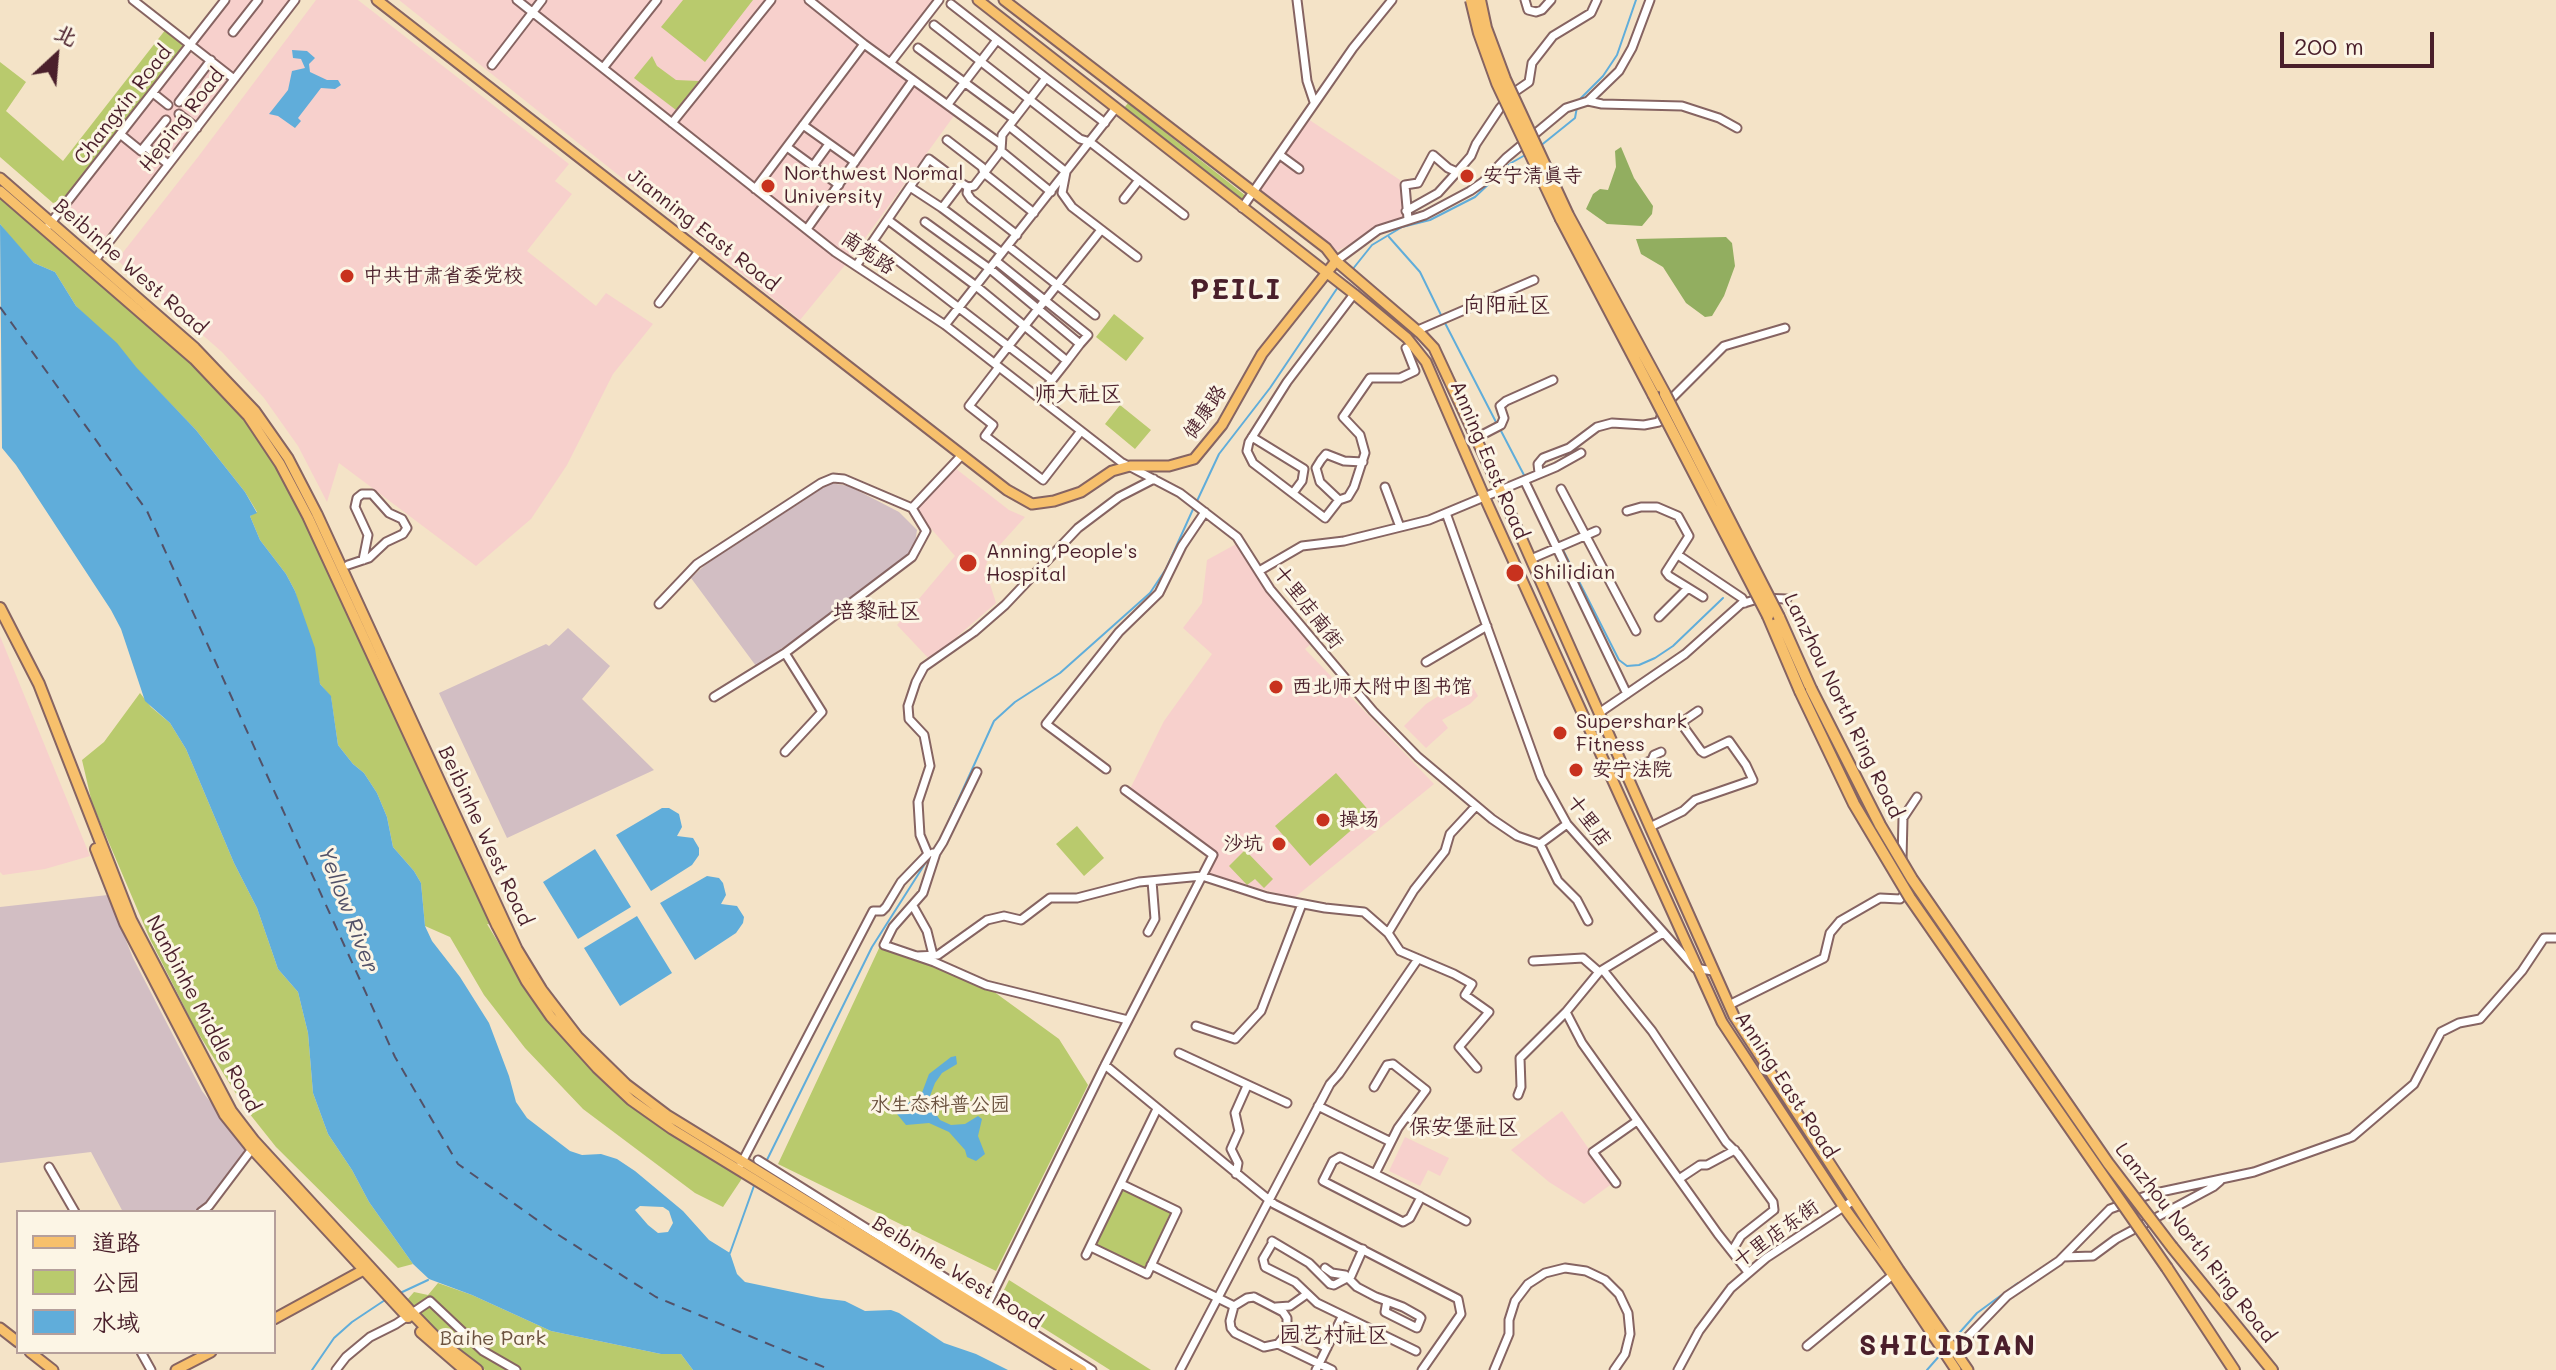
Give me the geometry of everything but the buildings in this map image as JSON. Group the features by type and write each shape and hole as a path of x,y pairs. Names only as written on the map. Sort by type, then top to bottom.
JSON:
{"highway":[{"name":"Lanzhou North Ring Road","path":"1471,0 1497,83 1774,617 1854,804 1910,898 2167,1268 2234,1370"},
{"name":"Lanzhou North Ring Road","path":"1480,0 1486,28 1505,79 1565,217"},
{"name":"Nanbinhe Middle Road","path":"0,608 39,684 131,920 231,1111 434,1346 465,1370"},
{"name":"Nanbinhe Middle Road","path":"0,619 34,685 125,923 225,1115 252,1149 368,1268"},
{"name":"Lanzhou North Ring Road","path":"1806,690 1912,879 2108,1163 2272,1370"},
{"name":"Nanbinhe Middle Road","path":"409,1314 477,1370"}],"main road":[{"name":"Jianning East Road","path":"377,0 1007,490"},
{"name":"Anning East Road","path":"978,0 1337,281 1407,338 1426,362 1722,1022 1843,1206 1896,1272"},
{"name":"Anning East Road","path":"1006,1 1254,193 1288,215 1326,248 1336,261 1418,330 1434,348 1729,1005 1854,1200 1896,1272 1948,1348 1968,1370"},
{"name":"Beibinhe West Road","path":"0,178 194,359 248,416 280,464 308,517 497,926 526,981 551,1017 597,1068 631,1100 672,1129 765,1175 1082,1370"},
{"name":"Beibinhe West Road","path":"0,191 95,260 227,379 255,411 288,458 317,514 517,949 542,990 578,1037 626,1084 740,1165"},
{"name":"健康路","path":"1007,490 1022,500 1041,504 1081,492 1112,471 1130,466 1169,466 1194,459 1222,425 1262,354 1336,261"},
{"name":"Beibinhe West Road","path":"765,1175 1066,1370"},
{"path":"276,1318 368,1268"},
{"path":"0,1328 16,1340"},
{"name":"Anning East Road","path":"1948,1348 1956,1370"},
{"path":"33,1354 53,1370"},
{"path":"176,1370 207,1354"}],"street":[{"path":"133,0 234,79"},
{"name":"Changxin Road","path":"48,226 225,0"},
{"path":"233,32 258,0"},
{"name":"Heping Road","path":"95,260 295,0"},
{"name":"南苑路","path":"517,0 807,229 945,325 1130,466"},
{"path":"492,65 542,0"},
{"path":"603,68 657,0"},
{"path":"672,123 771,0"},
{"path":"809,0 948,104 1051,192"},
{"path":"891,62 939,0"},
{"path":"1297,0 1307,81 1314,102"},
{"path":"1242,208 1314,102 1392,0"},
{"path":"1525,0 1528,10 1536,12 1552,1"},
{"path":"1336,261 1378,230 1407,215 1438,193 1471,156 1500,108 1513,93 1529,82 1532,63 1553,36 1591,13 1597,0"},
{"path":"1407,215 1425,215 1483,182 1506,158 1619,71 1632,48 1650,0"},
{"path":"951,4 1105,123"},
{"path":"934,25 1080,139 1090,142 1184,215"},
{"path":"948,104 997,40"},
{"path":"755,189 864,44"},
{"path":"918,48 964,83 1066,172"},
{"path":"179,102 211,60"},
{"path":"856,266 929,159 964,185 974,186 1001,148 1002,135 1046,78"},
{"path":"807,229 911,83"},
{"path":"153,93 168,105"},
{"path":"1581,103 1682,106 1719,118 1737,128"},
{"path":"945,325 1116,108"},
{"path":"179,114 197,128"},
{"path":"120,134 141,151 166,120"},
{"path":"803,125 855,162"},
{"path":"947,140 1034,213"},
{"path":"813,166 829,144"},
{"path":"145,146 168,164"},
{"path":"787,147 839,185"},
{"path":"1280,155 1299,169"},
{"path":"1407,215 1405,185 1418,183 1433,155 1457,172"},
{"path":"1066,172 1062,193 1072,207 1137,257"},
{"path":"1124,199 1139,180"},
{"path":"942,208 964,185"},
{"path":"964,185 971,199 1017,235"},
{"path":"910,187 1002,253"},
{"path":"888,220 976,286 1067,361"},
{"path":"925,222 990,269 1080,344"},
{"path":"1081,431 1043,480 985,436 993,425 969,406 1009,346 1101,230"},
{"path":"874,242 1052,380"},
{"path":"1008,246 1095,315"},
{"path":"659,303 700,250"},
{"path":"996,261 1088,335 1039,398"},
{"path":"1418,330 1534,280"},
{"path":"1350,292 1252,437 1247,451 1253,463 1325,518 1339,500 1348,497 1365,453 1360,435 1343,417 1370,378 1400,378 1415,371 1406,348"},
{"path":"1539,473 1538,464 1543,458 1569,448 1597,427 1612,423 1644,425 1659,422 1665,405 1724,346 1785,328"},
{"path":"1476,438 1498,426 1504,418 1500,406 1553,380"},
{"path":"1252,437 1311,471 1326,454 1344,461 1363,462"},
{"path":"1259,571 1302,546 1344,541 1446,513 1526,481 1581,453"},
{"path":"912,508 962,455"},
{"name":"十里店南街","path":"1130,466 1198,507 1243,543 1282,604 1373,711 1418,757 1517,836 1540,844"},
{"path":"1316,468 1320,482 1339,500"},
{"path":"1293,493 1302,481 1304,469"},
{"path":"659,604 697,564 833,478 844,479 912,508 926,531 912,557 785,653 714,697"},
{"path":"933,853 920,835 918,802 930,766 924,735 909,719 908,706 924,667 974,632 1005,605 1078,528 1119,497 1154,479"},
{"path":"1526,481 1560,547 1627,694"},
{"path":"1385,487 1400,527"},
{"path":"1561,489 1636,631"},
{"path":"348,565 363,560 386,542 403,534 407,528 402,519 389,513 372,494 362,494 357,498 355,507 368,535 363,560"},
{"path":"1106,769 1046,724 1110,643 1159,593 1198,507"},
{"path":"1627,511 1657,507 1678,516 1689,536 1666,572 1703,597"},
{"name":"十里店","path":"1446,513 1541,777 1567,824 1695,968 1701,970"},
{"path":"1531,559 1596,531"},
{"path":"1678,555 1745,603"},
{"path":"1659,617 1688,588"},
{"path":"1599,713 1685,654 1745,603 1761,598 1787,599"},
{"path":"1426,662 1487,626"},
{"path":"785,653 822,712 785,752"},
{"path":"1650,827 1683,811 1695,800 1753,780 1729,741 1704,753 1701,751 1683,726 1685,720 1698,711"},
{"path":"1626,772 1652,760 1654,755 1661,752"},
{"path":"977,772 933,853 923,893 893,927 884,945 986,985 1128,1020"},
{"path":"988,1303 1213,855 1125,790"},
{"path":"1729,1005 1824,958 1830,933 1840,921 1880,898 1900,899 1905,894 1901,846 1903,818 1917,797"},
{"path":"1388,933 1414,890 1445,851 1450,834 1476,806"},
{"path":"1567,824 1540,844 1558,881 1577,900 1588,921"},
{"path":"740,1165 873,911 882,911 901,882 933,853"},
{"path":"917,956 945,950 987,920 1004,916 1021,920 1050,898 1077,898 1152,881 1202,876 1267,897 1364,912 1388,933 1400,951 1472,984 1465,995 1489,1012 1459,1047 1477,1068"},
{"path":"1148,932 1155,919 1152,881"},
{"path":"1196,1026 1235,1039 1261,1011 1302,904"},
{"path":"913,906 927,931 933,955"},
{"path":"1518,1095 1521,1087 1520,1058 1601,971 1663,933"},
{"path":"1948,1348 2007,1296 2063,1257 2110,1209 2151,1194 2254,1172 2352,1137 2414,1084 2441,1032 2459,1023 2480,1019 2522,971 2544,938 2556,938"},
{"path":"1533,961 1583,958 1601,971 1652,1031 1726,1142 1775,1206 1770,1215 1741,1236 1732,1251"},
{"path":"1180,1370 1330,1084 1418,959"},
{"path":"1701,970 1713,971"},
{"path":"1566,1012 1582,1043 1748,1272"},
{"path":"1179,1053 1287,1103"},
{"path":"1374,1087 1387,1065 1393,1064 1426,1090 1406,1117 1375,1174"},
{"path":"1105,1065 1269,1200 1452,1295 1460,1303 1461,1314 1422,1370"},
{"path":"1236,1174 1238,1163 1231,1149 1239,1131 1235,1113 1247,1086"},
{"path":"1318,1106 1391,1142"},
{"path":"1086,1255 1157,1109"},
{"path":"1406,1117 1435,1128"},
{"path":"1616,1183 1593,1152 1637,1121"},
{"path":"204,1210 252,1149"},
{"path":"1679,1179 1700,1165 1707,1165 1735,1150"},
{"path":"1421,1197 1410,1218 1403,1222 1323,1181 1333,1161 1340,1157 1421,1197 1466,1221"},
{"path":"49,1167 74,1210"},
{"path":"754,1169 988,1303 1092,1370"},
{"path":"2063,1257 2093,1256 2116,1239 2213,1187 2221,1179"},
{"path":"1091,1247 1147,1274 1177,1211 1121,1184"},
{"name":"十里店东街","path":"1678,1370 1719,1302 1748,1272 1854,1200"},
{"path":"1363,1249 1349,1275 1334,1285 1309,1263 1271,1241 1263,1259 1265,1267 1295,1282 1317,1303 1416,1351"},
{"path":"1151,1265 1234,1306"},
{"path":"1325,1268 1341,1276 1349,1275"},
{"path":"1494,1370 1509,1334 1509,1320 1515,1301 1528,1284 1545,1273 1565,1268 1586,1271 1605,1280 1624,1304 1630,1334 1625,1354 1614,1370"},
{"path":"1807,1346 1896,1272"},
{"path":"1349,1275 1357,1287 1387,1301 1419,1316 1417,1328 1385,1312 1387,1301"},
{"path":"1274,1307 1290,1306 1307,1294"},
{"path":"1254,1297 1283,1312 1288,1328 1283,1339 1278,1344 1264,1347 1235,1333 1230,1321 1234,1306 1239,1301 1254,1297"},
{"path":"336,1370 370,1337 430,1301 474,1343 516,1370"},
{"path":"1318,1367 1342,1317"},
{"path":"1288,1328 1327,1348"},
{"path":"1278,1344 1318,1367 1332,1370"}],"shaded area":[{"path":"230,0 289,0 232,73 196,45"},
{"name":"中共甘肃省委党校","path":"316,0 358,0 569,164 555,181 572,194 527,251 596,306 606,293 653,324 613,374 567,465 531,519 476,566 339,463 327,502 298,446 264,398 222,352 117,260"},
{"name":"Northwest Normal University","path":"399,0 943,0 892,66 956,113 850,259 800,320"},
{"path":"190,52 227,80 100,244 63,215"},
{"path":"1302,115 1400,180 1404,217 1335,252 1252,185"},
{"name":"Anning People's Hospital","path":"955,468 1009,510 1025,517 989,557 985,568 996,603 930,660 897,625 955,556 914,509"},
{"path":"830,483 849,486 899,512 917,530 914,550 901,567 756,666 691,578 705,565"},
{"path":"1238,543 1272,598 1311,644 1305,649 1434,784 1294,898 1207,874 1217,854 1130,789 1164,721 1212,654 1183,628 1202,603 1207,560"},
{"path":"568,628 610,666 582,699 654,770 507,838 439,693 546,644 549,646"},
{"path":"0,636 90,856 45,869 3,875 0,872"},
{"path":"1470,682 1478,696 1442,720 1448,728 1426,748 1404,726 1426,704 1454,686"},
{"path":"108,895 133,958 202,1091 249,1152 210,1203 201,1210 122,1210 91,1152 0,1163 0,907"},
{"path":"1562,1111 1613,1183 1584,1204 1549,1182 1511,1150"},
{"path":"1405,1137 1449,1158 1440,1176 1428,1170 1420,1186 1389,1171"}],"green space":[{"path":"683,0 753,0 705,62 661,27"},
{"path":"166,29 184,44 65,199 53,203 0,157 0,62 26,82 6,111 63,161"},
{"path":"652,56 657,66 676,80 699,81 676,110 634,78"},
{"path":"1128,103 1246,196 1242,200 1124,108"},
{"path":"1621,147 1634,178 1653,206 1652,214 1642,226 1607,224 1586,209 1593,194 1600,189 1608,190 1616,167 1615,151"},
{"path":"0,190 226,391 280,464 497,926 487,924 539,1009 618,1094 682,1140 743,1177 723,1207 695,1193 583,1109 525,1048 484,995 450,937 425,926 421,883 393,847 387,817 377,793 364,773 338,745 331,697 320,684 295,591 260,540 250,516 257,512 196,430 76,306 55,272 34,263 11,238 0,224"},
{"path":"1726,237 1732,243 1735,266 1724,296 1712,316 1705,317 1686,303 1663,267 1641,254 1636,239"},
{"path":"1114,314 1144,338 1126,361 1096,337"},
{"path":"1120,405 1151,430 1135,449 1105,424"},
{"path":"140,693 170,723 186,749 234,863 257,908 278,969 298,992 308,1033 313,1093 328,1134 369,1202 413,1264 398,1268 276,1147 245,1108 195,1028 150,939 92,803 82,760 104,742"},
{"name":"操场","path":"1336,773 1371,813 1310,866 1275,826"},
{"path":"1077,826 1104,858 1084,876 1056,844"},
{"path":"1245,850 1273,879 1264,888 1255,879 1247,885 1229,866"},
{"name":"水生态科普公园","path":"881,944 986,986 1059,1039 1088,1085 996,1271 778,1164"},
{"path":"1123,1189 1171,1212 1144,1269 1096,1246"},
{"path":"1009,1280 1151,1370 1110,1370 999,1300"},
{"name":"Baihe Park","path":"438,1283 551,1331 661,1354 681,1354 693,1370 485,1370 438,1334 407,1300 414,1292 428,1295"}],"water":[{"path":"292,50 307,51 315,58 309,64 310,72 327,80 338,80 341,85 335,89 321,88 298,118 301,121 295,128 278,116 269,114 288,90 292,71 305,68 301,59 293,58"},
{"name":"Yellow River","path":"0,224 34,263 55,272 76,306 117,343 196,430 245,492 257,513 250,516 260,540 295,591 315,648 320,684 331,696 338,745 364,773 377,793 387,817 393,847 421,883 425,926 432,941 460,977 489,1023 516,1102 527,1118 570,1151 582,1155 601,1154 617,1159 635,1171 683,1211 709,1240 730,1253 737,1274 745,1282 845,1301 865,1311 891,1310 944,1343 1008,1370 693,1370 681,1354 661,1354 551,1331 429,1279 413,1264 369,1202 328,1134 313,1093 308,1033 298,992 278,969 257,908 234,863 186,749 170,723 145,701 121,629 111,610 2,448","holes":["640,1206 663,1207 669,1211 673,1223 668,1232 658,1233 635,1210"]},
{"path":"662,808 679,814 682,827 677,836 693,838 699,855 692,865 651,891 616,835"},
{"path":"595,849 631,907 578,939 543,882"},
{"path":"707,876 719,878 723,883 726,895 721,904 737,906 744,917 736,933 695,960 660,903"},
{"path":"637,916 672,973 620,1006 584,948"},
{"path":"956,1056 957,1064 942,1073 935,1083 930,1096 931,1107 940,1120 951,1125 965,1124 978,1116 982,1119 978,1136 985,1154 976,1161 967,1157 965,1150 949,1132 929,1123 906,1125 897,1114 903,1104 920,1098 929,1074"}],"waterway":[{"path":"1578,101 1603,76 1617,55 1636,0"},
{"path":"1539,147 1575,118 1577,107"},
{"path":"1352,270 1372,245 1402,227 1430,220 1475,197 1511,163 1527,154"},
{"path":"1389,237 1420,272 1442,317"},
{"path":"1197,501 1219,454 1270,388 1338,287"},
{"path":"1445,323 1497,424"},
{"path":"1500,429 1525,477"},
{"path":"945,829 994,721 1015,702 1060,673 1150,593 1166,569 1194,507"},
{"path":"1541,507 1560,544"},
{"path":"1563,550 1619,660 1627,666 1639,665 1673,646 1723,598"},
{"path":"933,850 941,839"},
{"path":"762,1170 872,947 928,859"},
{"path":"730,1253 755,1183"},
{"path":"398,1294 428,1280"},
{"path":"1953,1340 1977,1313 2018,1283"},
{"path":"312,1370 334,1338 385,1300"},
{"path":"1927,1370 1941,1354"}],"ferry route":[{"path":"0,307 147,511 395,1057 458,1164 557,1234 656,1297 831,1370"}],"place":[{"name":"安宁清真寺","path":"1467,176"},
{"name":"Northwest Normal University","path":"768,186"},
{"name":"中共甘肃省委党校","path":"347,276"},
{"name":"Anning People's Hospital","path":"968,563"},
{"name":"Shilidian","path":"1515,573"},
{"name":"西北师大附中图书馆","path":"1276,687"},
{"name":"Supershark Fitness","path":"1560,733"},
{"name":"安宁法院","path":"1576,770"},
{"name":"操场","path":"1323,820"},
{"name":"沙坑","path":"1279,844"}],"district":[{"name":"PEILI","path":"1236,290"},
{"name":"向阳社区","path":"1507,305"},
{"name":"师大社区","path":"1078,394"},
{"name":"培黎社区","path":"877,611"},
{"name":"保安堡社区","path":"1464,1127"},
{"name":"园艺村社区","path":"1334,1335"},
{"name":"SHILIDIAN","path":"1948,1346"}]}
